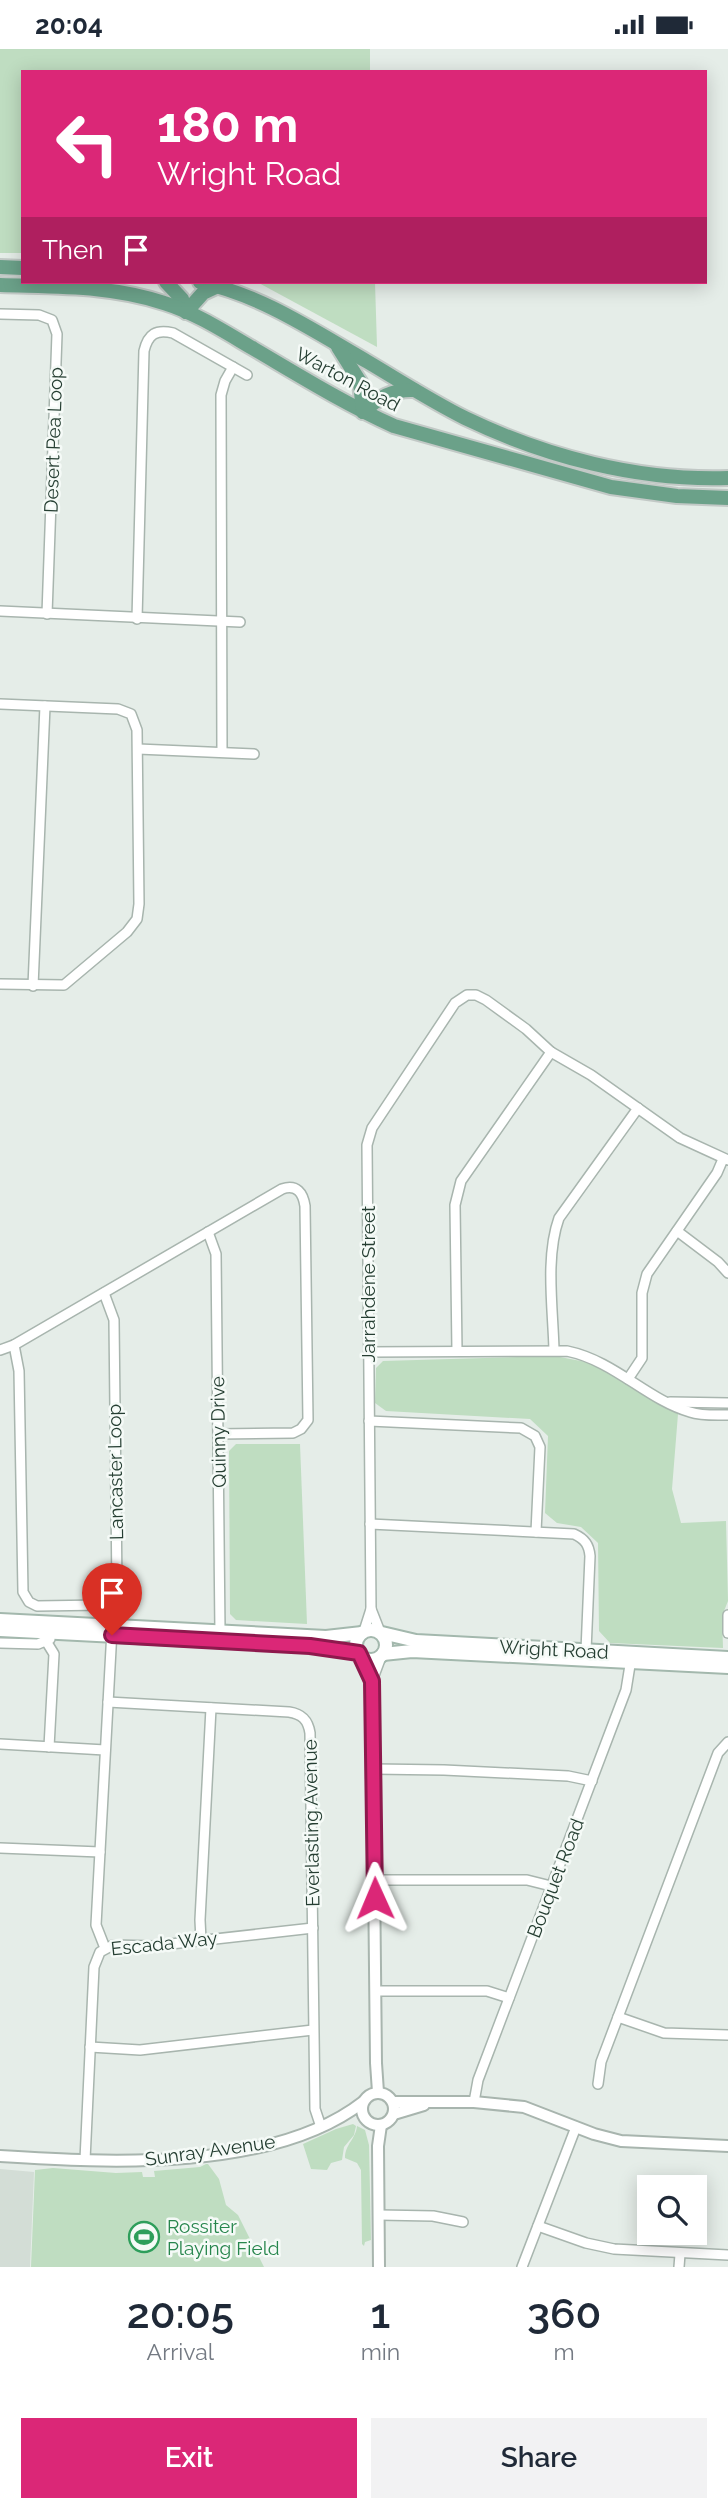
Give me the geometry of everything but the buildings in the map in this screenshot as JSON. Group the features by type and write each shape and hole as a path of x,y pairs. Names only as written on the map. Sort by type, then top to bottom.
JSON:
{"main road":[{"path":"0,267 21,268"},
{"path":"168,284 182,299 186,312"},
{"name":"Warton Road","path":"209,284 264,303 416,390 497,432 543,450 586,462 650,473 728,478"},
{"name":"Warton Road","path":"0,285 117,291 155,300 186,312 363,412 394,426 611,487 677,496 728,498"},
{"path":"186,312 203,293 218,286"},
{"path":"334,342 360,381 363,412"},
{"path":"363,412 394,391 416,390"},
{"path":"0,1620 112,1630 310,1646 360,1654 371,1660 382,1655 387,1646 381,1633 372,1629 326,1637 112,1630 51,1637 0,1630"},
{"path":"360,1654 356,1644 363,1632"},
{"name":"Wright Road","path":"381,1633 416,1641 586,1651 728,1667"},
{"name":"Wright Road","path":"382,1655 412,1651 632,1658 728,1658"}],"street":[{"name":"Desert Pea Loop","path":"0,314 39,315 52,320 57,334 47,614"},
{"path":"137,619 139,467 146,341 153,333 173,333 247,375"},
{"path":"222,752 221,395 233,367"},
{"path":"0,611 240,622"},
{"path":"0,704 125,711 136,721 139,904 136,919 127,932 64,985 0,984"},
{"path":"33,986 45,706"},
{"path":"138,749 254,754"},
{"name":"Jarrahdene Street","path":"363,1632 371,1609 368,1139 372,1128 455,1003 464,996 476,995 496,1007 551,1052"},
{"path":"457,1351 455,1205 458,1188 464,1173 551,1052 584,1070 680,1138 726,1160 647,1274 642,1293 642,1358 628,1378"},
{"path":"554,1350 552,1245 556,1226 559,1218 638,1108"},
{"path":"0,1350 14,1345 282,1189 290,1187 298,1190 303,1196 305,1206 307,1420 293,1433 218,1434"},
{"path":"677,1231 718,1262 728,1273"},
{"name":"Quinny Drive","path":"208,1232 216,1254 220,1632"},
{"name":"Lancaster Loop","path":"14,1345 19,1371 23,1593 29,1602 37,1606 103,1605 112,1600 117,1589 114,1319 104,1293"},
{"path":"369,1352 554,1350 590,1356 668,1402 693,1413 728,1415"},
{"path":"668,1402 728,1403"},
{"path":"369,1421 521,1429 531,1433 540,1447 536,1532"},
{"path":"370,1524 574,1534 587,1543 590,1556 586,1651"},
{"name":"Jarrahdene Street","path":"371,1609 381,1633"},
{"path":"728,1615 728,1633"},
{"path":"105,1948 96,1925 112,1630"},
{"path":"0,1643 29,1644 51,1637 54,1654 49,1747"},
{"path":"360,1654 372,1681"},
{"path":"378,2092 372,1681 382,1655"},
{"name":"Bouquet Road","path":"474,2102 478,2080 628,1685 632,1658"},
{"name":"Everlasting Avenue","path":"108,1702 296,1713 309,1725 315,2109 327,2125"},
{"path":"201,1940 211,1708"},
{"path":"598,2084 601,2061 718,1753 728,1742"},
{"path":"0,1744 105,1749"},
{"path":"374,1769 568,1776 592,1781"},
{"path":"0,1848 100,1852"},
{"path":"375,1880 527,1880 551,1886"},
{"name":"Escada Way","path":"85,2160 97,1955 113,1945 153,1946 313,1928"},
{"path":"376,1991 487,1991 509,1998"},
{"path":"618,2017 664,2033 728,2035"},
{"path":"90,2047 149,2050 313,2030"},
{"path":"394,2114 393,2102 387,2095 378,2092 369,2095 363,2102 362,2113 365,2118 372,2124 381,2125 389,2121 394,2114 433,2102"},
{"name":"Sunray Avenue","path":"327,2125 363,2102"},
{"path":"393,2102 474,2102 524,2107 621,2141 728,2146"},
{"name":"Sunray Avenue","path":"0,2156 146,2161 217,2153 278,2142 327,2125 365,2118"},
{"path":"379,2267 378,2146 381,2125"},
{"path":"522,2267 576,2127"},
{"path":"379,2215 433,2216 463,2222"},
{"path":"538,2226 601,2247 728,2255"},
{"path":"679,2267 680,2254"}],"shaded area":[{"path":"0,2169 34,2172 30,2267 0,2267"}],"green space":[{"path":"0,49 370,49 370,70 21,70 21,253 0,253"},
{"path":"261,284 375,284 377,347"},
{"path":"555,1356 591,1363 678,1414 672,1489 681,1523 726,1521 728,1601 722,1616 723,1648 610,1643 599,1631 598,1543 581,1527 557,1523 545,1513 548,1436 530,1419 386,1411 375,1403 376,1368 383,1361"},
{"path":"236,1444 300,1444 307,1624 236,1620 230,1614 229,1451"},
{"path":"353,2124 356,2126 354,2135 344,2147 342,2160 331,2163 327,2170 311,2169 303,2144"},
{"path":"357,2126 365,2130 369,2145 371,2240 365,2242 364,2246 361,2170 357,2163 345,2158"},
{"path":"206,2164 219,2179 226,2205 238,2215 264,2267 31,2267 35,2170 53,2168 116,2173 142,2172 143,2177 155,2177 154,2171 200,2167"}],"place":[{"name":"Rossiter Playing Field","path":"144,2237"}],"route":[{"path":"112,1635 310,1646 359,1653 372,1681 375,1898"}]}
